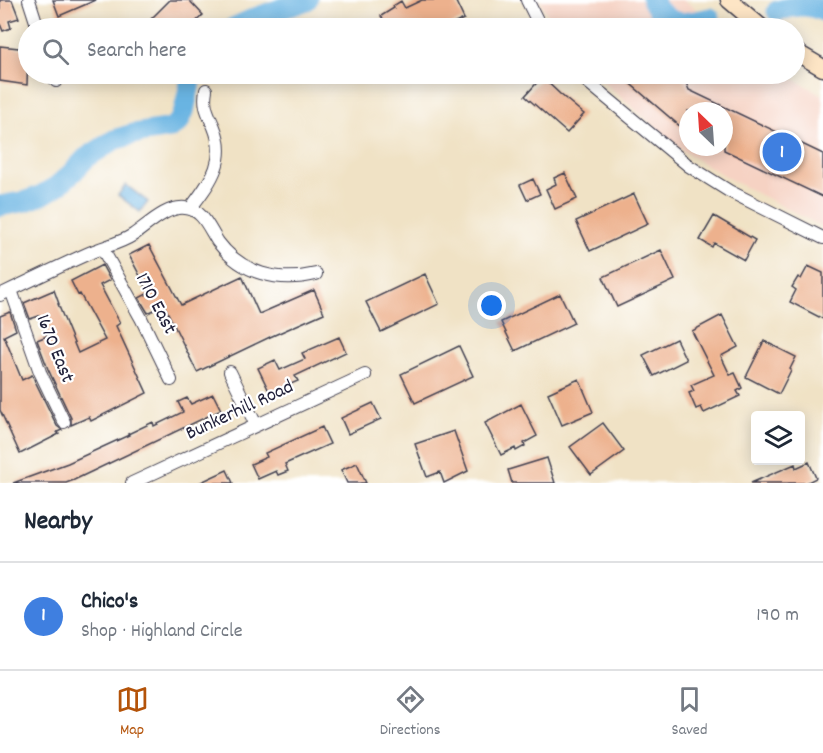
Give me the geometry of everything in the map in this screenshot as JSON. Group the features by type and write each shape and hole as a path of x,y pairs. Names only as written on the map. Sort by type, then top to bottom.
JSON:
{"main road":[{"path":"729,0 750,18"},
{"path":"805,57 823,68"}],"street":[{"path":"29,0 35,18"},
{"path":"527,0 536,18"},
{"path":"590,84 689,166 729,191 823,238"},
{"path":"190,208 209,183 218,162 218,140 204,100 206,90"},
{"path":"5,292 131,236 171,210 180,207 190,208 202,217 225,251 248,268 264,275 280,278 316,274"},
{"name":"1710 East","path":"102,248 141,318 171,380"},
{"name":"1670 East","path":"5,292 64,422"},
{"path":"230,372 256,425"},
{"name":"Bunkerhill Road","path":"132,483 364,375"}],"shaded area":[{"path":"540,0 684,0 708,18 549,18"},
{"path":"606,84 803,84 823,95 823,227 733,181 691,156 733,156 733,102 679,102 679,148"}],"water":[{"path":"126,185 148,202 140,212 118,195"}],"building":[{"path":"0,0 12,0 19,18 9,21 11,28 3,31 0,24"},
{"path":"53,0 96,0 59,16"},
{"path":"170,0 189,0 203,15 200,18 152,18"},
{"path":"422,0 455,0 464,18 382,18 381,16 401,1 405,8"},
{"path":"0,46 18,48 18,84 0,81"},
{"path":"536,84 549,84 584,114 567,133 525,96"},
{"path":"631,84 687,84 689,90 714,102 679,102 679,125"},
{"path":"733,111 823,154 823,197 733,154"},
{"path":"565,173 577,199 555,209 546,189 556,184 554,178"},
{"path":"533,179 540,194 527,200 520,185"},
{"path":"634,194 648,224 590,251 576,221"},
{"path":"714,216 755,240 744,260 714,243 712,247 700,240"},
{"path":"149,245 181,305 242,276 259,314 314,290 324,313 197,372 164,305 148,313 139,298 149,293 129,255"},
{"path":"661,250 675,280 617,307 603,277"},
{"path":"102,265 110,280 100,285 120,323 116,326 147,393 91,421 89,417 71,425 71,418 37,340 47,336 39,316 30,319 24,303 54,290 78,353 105,340 71,281"},
{"path":"808,266 823,273 823,319 790,302 796,290 792,287 798,277 801,279"},
{"path":"425,274 439,304 381,332 366,302"},
{"path":"560,294 574,323 515,351 501,322"},
{"path":"10,312 16,330 4,336 22,380 32,375 57,426 62,430 57,432 59,434 20,454 0,410 0,316"},
{"path":"722,315 738,347 721,356 730,375 735,373 742,388 737,391 740,396 704,413 701,407 696,409 689,393 694,391 691,385 714,375 692,331"},
{"path":"339,337 346,352 295,376 298,381 270,393 258,368 275,360 280,370 305,359 302,353"},
{"path":"676,339 686,360 654,376 643,355"},
{"path":"764,341 796,357 779,394 746,377"},
{"path":"459,346 473,376 415,403 401,374"},
{"path":"579,379 593,412 562,425 548,393"},
{"path":"213,394 221,410 74,480 66,483 13,483 68,463 153,422 154,426 183,412 178,402 187,398 191,404"},
{"path":"373,403 381,419 348,434 341,418"},
{"path":"521,404 537,436 524,443 525,446 516,451 515,448 501,455 485,423"},
{"path":"603,423 624,451 591,475 570,447"},
{"path":"322,427 330,444 285,464 288,471 278,475 276,471 258,479 251,464 267,457 265,453"},
{"path":"454,431 468,471 444,483 440,472 427,477 415,444"},
{"path":"547,458 555,483 512,483 508,470"},
{"path":"809,462 816,478 806,483 751,483 793,465 796,468"},
{"path":"357,463 366,483 347,483 341,470"},
{"path":"227,470 233,483 199,483"}],"waterway":[{"path":"255,18 307,0"},
{"path":"652,0 667,18"},
{"path":"777,11 800,6 823,11"},
{"path":"0,206 42,195 57,186 86,158 114,140 133,134 171,128 179,122 184,111 190,84"}],"place":[{"name":"Chico's","path":"782,152"}]}
